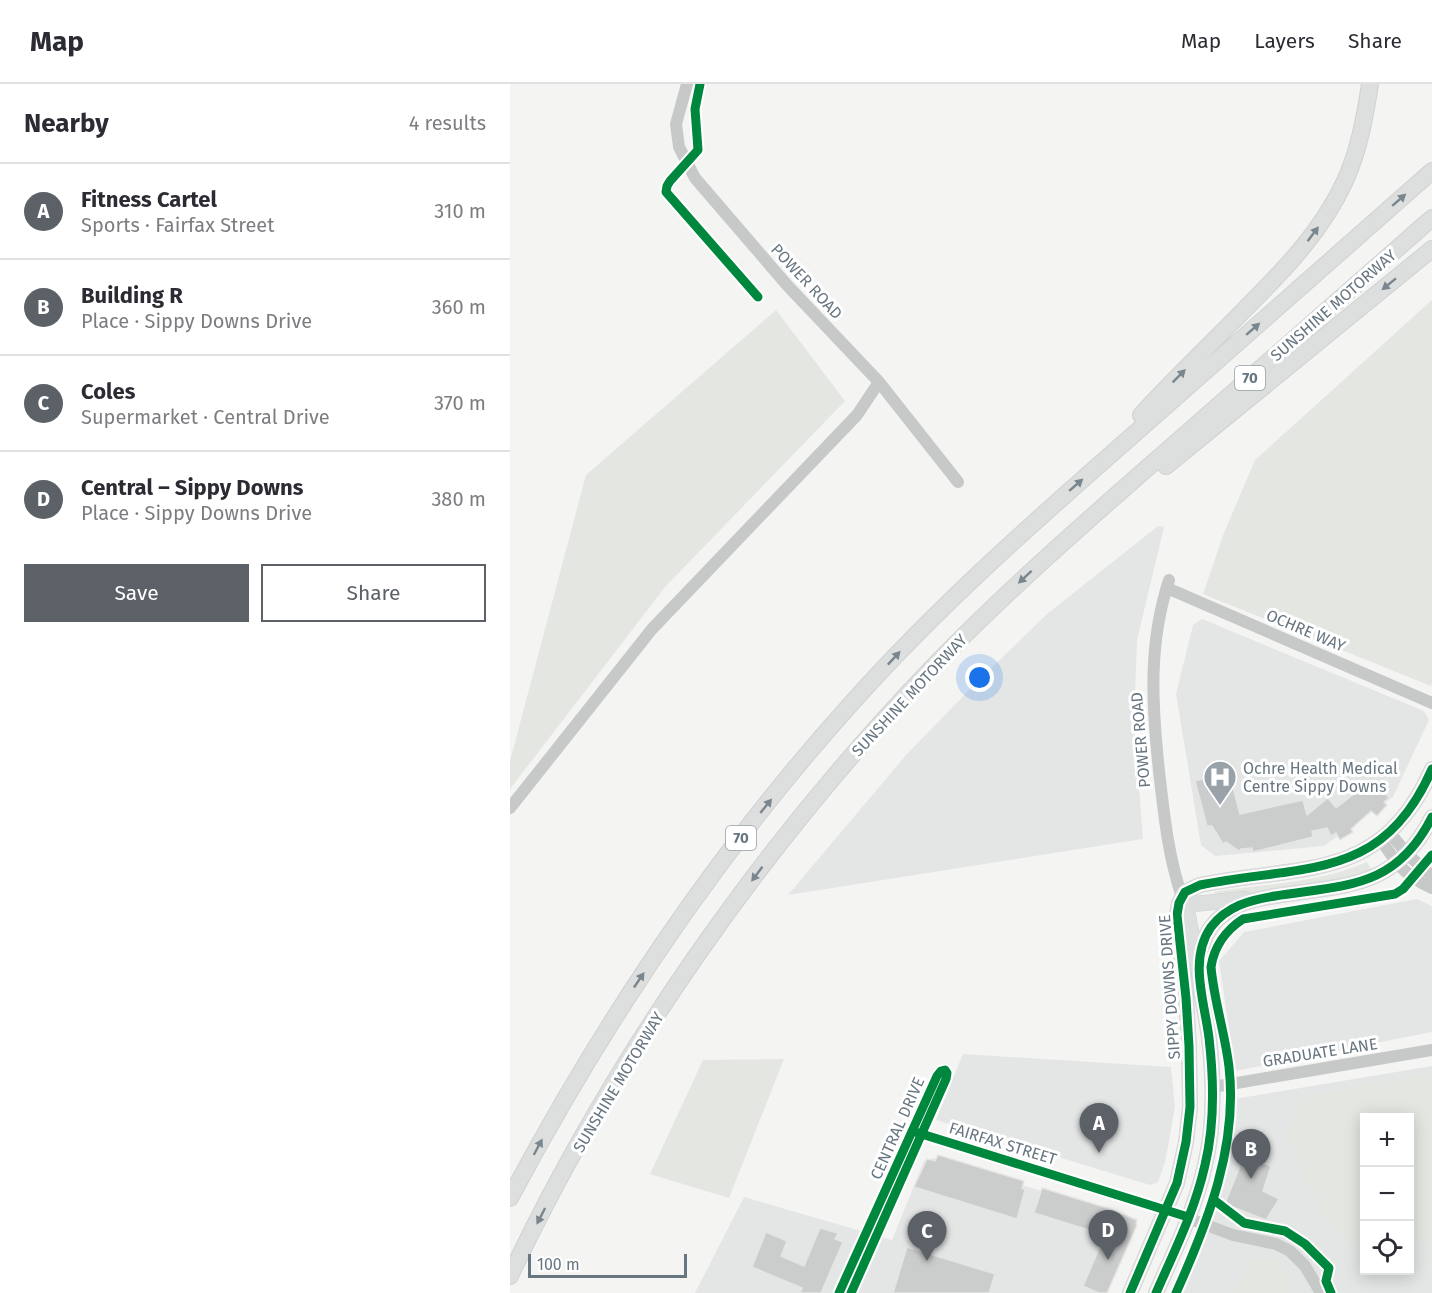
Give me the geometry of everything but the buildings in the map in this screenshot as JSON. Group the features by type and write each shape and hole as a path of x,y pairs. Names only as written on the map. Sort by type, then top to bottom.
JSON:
{"highway":[{"path":"1130,437 1141,414 1276,278 1307,243 1325,218 1345,181 1354,158 1363,125 1370,84"},
{"name":"70","path":"510,1198 577,1078 672,931 717,868 818,741 906,645 965,586 1432,171"},
{"name":"SUNSHINE MOTORWAY","path":"510,1276 613,1084 685,974 752,881 846,763 966,634 1068,538 1432,218"},
{"path":"1068,538 1083,536 1432,249"}],"main road":[{"name":"SIPPY DOWNS DRIVE","path":"1130,1293 1166,1210 1183,1159 1190,1107 1186,998 1177,918 1178,906 1182,897 1190,889 1200,885 1337,863 1360,853 1385,836 1416,802 1432,769"},
{"name":"SIPPY DOWNS DRIVE","path":"1156,1293 1188,1217 1206,1163 1213,1087 1209,1033 1199,972 1203,944 1213,926 1229,910 1256,899 1358,883 1379,876 1402,860 1418,842 1432,818"},
{"path":"1182,897 1186,902 1194,904 1256,899"},
{"path":"1182,897 1187,910 1199,972"}],"street":[{"name":"POWER ROAD","path":"687,84 676,124 679,147 695,178 787,285 879,382 958,482"},
{"path":"510,808 652,629 857,415 879,382"},
{"name":"POWER ROAD","path":"1168,584 1155,643 1152,700 1171,862 1182,897"},
{"name":"OCHRE WAY","path":"1168,584 1432,703"},
{"path":"1385,836 1412,878 1432,888"},
{"path":"1402,860 1432,876"},
{"name":"GRADUATE LANE","path":"1213,1087 1432,1050"},
{"name":"FAIRFAX STREET","path":"916,1133 1188,1217 1233,1235 1269,1241 1283,1247 1305,1266 1321,1293"},
{"name":"CENTRAL DRIVE","path":"839,1293 916,1133"},
{"name":"CENTRAL DRIVE","path":"851,1293 916,1133"}],"shaded area":[{"path":"1432,300 1431,686 1203,594 1224,533 1255,460"},
{"path":"776,310 845,401 665,587 510,789 510,761 586,475"},
{"path":"1158,526 1164,527 1137,640 1134,724 1143,839 788,895 906,755 978,681 1047,614"},
{"path":"1202,619 1424,711 1429,720 1393,797 1324,846 1215,856 1201,845 1176,694 1193,625"},
{"path":"1367,862 1371,870 1331,882 1216,898 1214,892 1311,879"},
{"path":"1417,899 1432,906 1432,1032 1235,1071 1219,961 1244,932"},
{"path":"963,1054 1171,1067 1175,1107 1165,1163 1158,1182 1150,1185 936,1120"},
{"path":"784,1059 729,1198 650,1174 703,1060"},
{"path":"1432,1066 1432,1293 1180,1293 1219,1199 1230,1144 1234,1099"},
{"path":"1432,1073 1432,1264 1425,1243 1414,1239 1414,1113 1360,1113 1360,1246 1354,1248 1322,1215 1289,1141 1296,1098"},
{"path":"934,1158 1133,1219 1106,1293 695,1293 744,1197 892,1240 924,1161"},
{"path":"1281,1257 1289,1288 1287,1293 1228,1293 1231,1288 1242,1286 1246,1261"}],"cycle path":[{"path":"700,84 695,109 698,150 670,181 666,192 758,297"},
{"path":"1130,1293 1177,1183 1186,1142 1190,1107 1189,1046 1177,915 1179,903 1185,892 1200,885 1336,862 1364,850 1389,832 1412,806 1432,769"},
{"path":"1156,1293 1190,1214 1201,1182 1208,1150 1213,1102 1212,1070 1199,967 1200,953 1211,927 1224,914 1248,902 1346,885 1385,871 1402,858 1418,841 1432,817"},
{"path":"1176,1293 1199,1239 1218,1183 1229,1126 1231,1096 1229,1067 1211,967 1218,946 1231,928 1243,919 1395,894 1403,889 1432,855"},
{"path":"839,1293 937,1076 945,1070 946,1079 851,1293"},
{"path":"912,1131 1188,1217"},
{"path":"1214,1200 1244,1223 1285,1231 1305,1244 1329,1268 1326,1281 1331,1293"}],"place":[{"name":"Ochre Health Medical Centre Sippy Downs","path":"1220,806"},
{"name":"Fitness Cartel","path":"1099,1153"},
{"name":"Building R","path":"1251,1179"},
{"name":"Central – Sippy Downs","path":"1108,1260"},
{"name":"Coles","path":"927,1261"}]}
